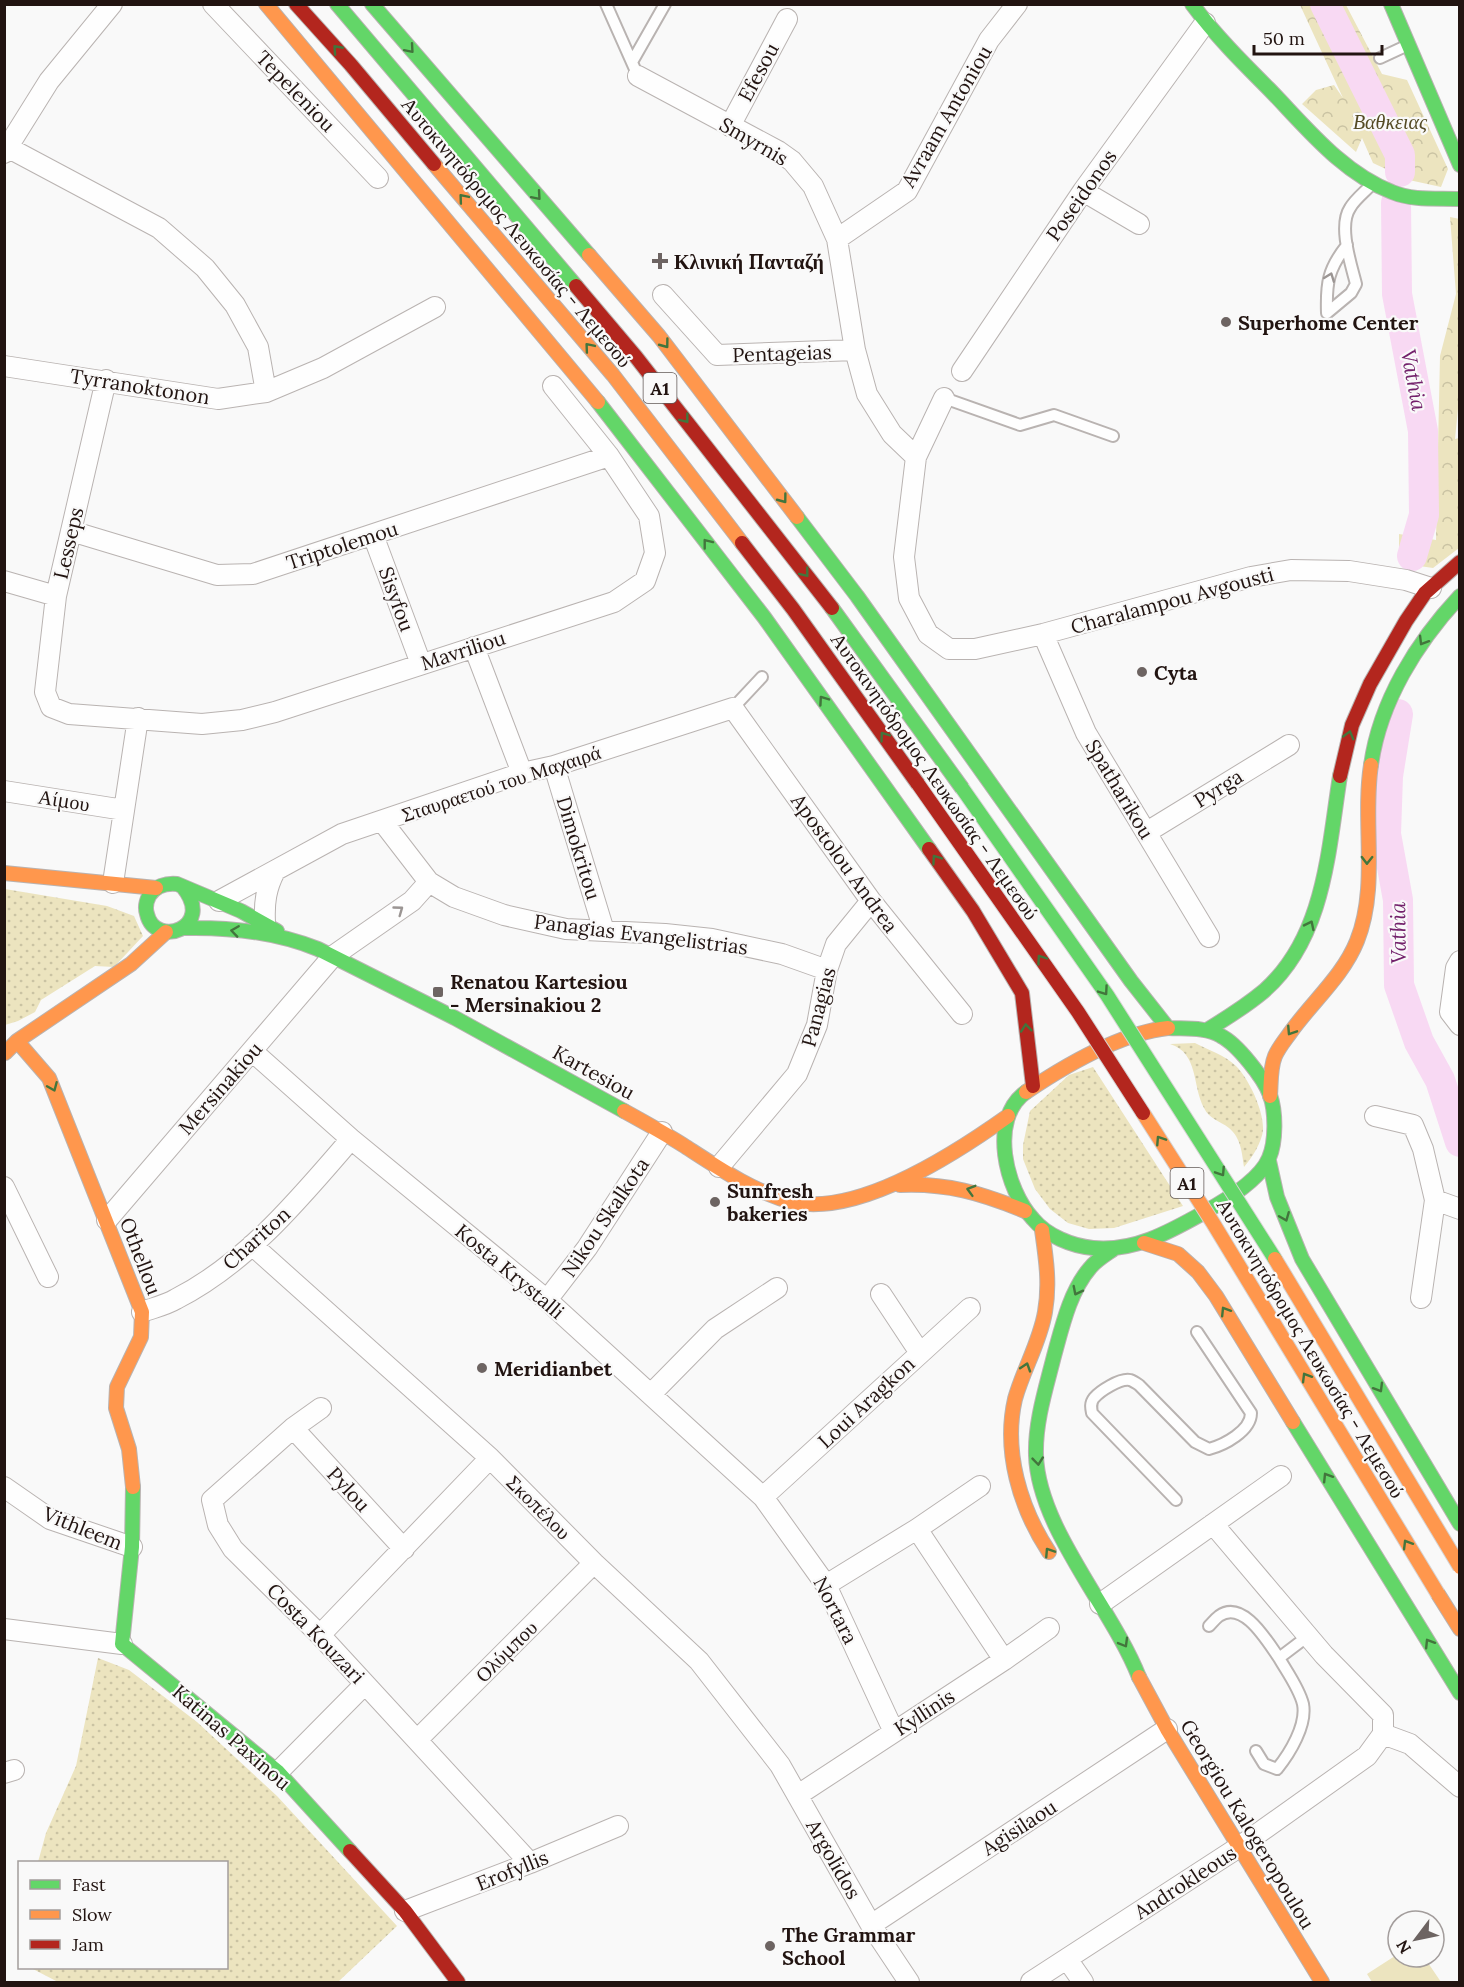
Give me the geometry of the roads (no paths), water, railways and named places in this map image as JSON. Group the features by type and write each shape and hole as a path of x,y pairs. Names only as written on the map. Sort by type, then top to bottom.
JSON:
{"main road":[{"path":"266,4 594,396 764,617 960,892 1022,993 1033,1086"},
{"name":"Αυτοκινητόδρομος Λευκωσίας - Λεμεσού","path":"296,4 351,65 613,375 793,609 1097,1042 1213,1223 1460,1629"},
{"name":"Αυτοκινητόδρομος Λευκωσίας - Λεμεσού","path":"337,4 636,357 819,591 962,788 1107,995 1242,1204 1460,1567"},
{"path":"372,4 659,336 857,596 1131,981 1168,1028"},
{"path":"1192,4 1205,23 1306,127 1373,183 1394,193 1460,199"},
{"path":"1391,4 1408,45 1452,132 1460,165"},
{"path":"1206,1030 1258,998 1280,975 1297,951 1314,916 1321,895 1342,761 1352,725 1370,684 1419,602 1460,562"},
{"path":"1460,596 1424,638 1388,705 1376,738 1367,801 1366,899 1362,927 1349,959 1332,984 1298,1021 1274,1059 1270,1096 1274,1130 1269,1161 1277,1197 1302,1259 1460,1524"},
{"path":"4,873 51,876 108,890 156,888 170,883 183,887 189,892 195,908 194,915 184,928 166,932 153,925 141,911 156,888"},
{"name":"Kartesiou","path":"183,887 265,922 286,938"},
{"name":"Kartesiou","path":"184,928 206,927 286,938 333,956 442,1011 662,1132 719,1167 781,1199 808,1204 836,1202 888,1186 952,1155 1008,1116"},
{"path":"9,1046 131,964 166,932"},
{"path":"1269,1161 1240,1189 1193,1218 1144,1243 1115,1248 1074,1246 1042,1230 1025,1211 1007,1172 1004,1149 1008,1116 1016,1101 1033,1086 1140,1033 1168,1028 1206,1030 1228,1040 1249,1065 1270,1096"},
{"name":"Othellou","path":"9,1046 49,1078 142,1312 141,1337 117,1387 116,1408 129,1449 134,1496 132,1547 122,1644"},
{"name":"Kartesiou","path":"888,1186 917,1184 956,1186 1025,1211"},
{"path":"1042,1230 1049,1284 1045,1315 1015,1400 1011,1447 1020,1495 1041,1540 1054,1560"},
{"path":"1144,1243 1178,1254 1198,1272 1216,1296 1460,1693"},
{"name":"Georgiou Kalogeropoulou","path":"1115,1248 1090,1267 1076,1291 1063,1322 1042,1403 1036,1455 1043,1495 1119,1659 1143,1686 1322,1983"},
{"name":"Katinas Paxinou","path":"122,1644 278,1772 405,1911 458,1983"}],"street":[{"path":"111,4 50,81 6,150 159,228 205,268 235,305 258,347 266,393"},
{"name":"Tepeleniou","path":"213,4 378,178"},
{"name":"Avraam Antoniou","path":"837,239 907,191 989,40 1017,4"},
{"name":"Efesou","path":"730,126 787,19"},
{"name":"Poseidonos","path":"962,371 1083,191 1205,23"},
{"name":"Smyrnis","path":"635,69 730,126 778,151 792,161 813,186 837,239 855,350 867,394 892,434 916,457"},
{"path":"1083,191 1139,224"},
{"name":"Pentageias","path":"663,295 717,355 855,350"},
{"name":"Tyrranoktonon","path":"4,366 218,399 266,393 323,369 435,308"},
{"name":"Lesseps","path":"51,707 45,692 56,596 106,380"},
{"name":"Mavriliou","path":"51,707 69,714 202,724 242,720 275,712 614,602 645,581 654,553 649,516 609,456 552,386"},
{"path":"916,457 944,398"},
{"name":"Triptolemou","path":"71,531 218,574 253,574 609,456"},
{"name":"Charalampou Avgousti","path":"916,457 904,557 909,598 928,634 950,649 975,650 1043,634 1251,577 1291,570 1349,571 1406,580 1431,588"},
{"name":"Sisyfou","path":"373,535 421,664"},
{"path":"4,581 56,596"},
{"name":"Spatharikou","path":"1043,634 1086,733 1209,937"},
{"path":"474,647 522,773"},
{"name":"Σταυραετού του Μαχαιρά","path":"219,901 342,834 522,773 554,766 733,708"},
{"name":"Apostolou Andrea","path":"733,708 871,901 962,1014"},
{"path":"108,890 124,810 138,718"},
{"name":"Pyrga","path":"1147,832 1289,745"},
{"name":"Dimokritou","path":"554,766 604,931"},
{"name":"Αίμου","path":"4,791 124,810"},
{"name":"Panagias Evangelistrias","path":"382,821 429,882 454,897 504,915 566,929 712,939 782,954 827,970"},
{"path":"265,922 264,905 267,886 275,871"},
{"name":"Mersinakiou","path":"107,1220 333,956 412,901 429,882"},
{"name":"Panagias","path":"719,1167 797,1074 817,1025 827,970 836,944 871,901"},
{"path":"1455,1018 1456,968 1460,962"},
{"name":"Kosta Krystalli","path":"252,1051 351,1139 547,1300 763,1497"},
{"path":"1375,1116 1413,1125 1423,1149 1435,1200 1421,1299"},
{"name":"Nikou Skalkota","path":"547,1300 587,1248 662,1132"},
{"name":"Chariton","path":"142,1312 176,1300 205,1282 252,1245 308,1189 351,1139"},
{"path":"4,1187 48,1277"},
{"path":"1435,1200 1460,1209"},
{"name":"Σκοπέλου","path":"252,1245 490,1458 594,1563 699,1661 780,1765 798,1795"},
{"path":"651,1394 715,1329 777,1288"},
{"path":"881,1294 920,1353"},
{"name":"Loui Aragkon","path":"763,1497 970,1308"},
{"name":"Costa Kouzari","path":"321,1408 293,1428 212,1500 218,1525 233,1550 320,1635 530,1863"},
{"name":"Pylou","path":"293,1428 404,1549"},
{"path":"320,1635 490,1458"},
{"path":"1097,1611 1281,1476"},
{"path":"826,1585 917,1529 980,1486"},
{"name":"Vithleem","path":"4,1487 50,1519 132,1547"},
{"name":"Nortara","path":"763,1497 826,1585 894,1732"},
{"path":"1213,1524 1308,1636 1383,1715 1383,1734 1410,1744 1460,1787"},
{"path":"917,1529 1004,1660"},
{"name":"Ολύμπου","path":"417,1740 594,1563"},
{"name":"Kyllinis","path":"798,1795 1049,1628"},
{"path":"4,1629 122,1644"},
{"path":"278,1772 365,1684"},
{"name":"Agisilaou","path":"872,1924 1167,1729"},
{"name":"Androkleous","path":"1030,1983 1239,1847 1367,1756 1383,1734"},
{"name":"Argolidos","path":"798,1795 872,1924 909,1983"},
{"name":"Erofyllis","path":"405,1911 618,1826"},
{"path":"1067,1959 1083,1983"}],"lane":[{"path":"606,4 635,69"},
{"path":"635,69 665,4"},
{"path":"1380,58 1408,45"},
{"path":"1347,245 1336,258 1326,287 1327,313 1351,293 1356,284 1347,245 1345,224 1349,209 1373,183"},
{"path":"944,398 1020,425 1054,415 1113,436"},
{"path":"733,708 762,677"},
{"path":"1176,1500 1092,1413 1091,1405 1094,1399 1103,1392 1121,1381 1129,1380 1139,1385 1195,1442 1209,1449 1217,1447 1239,1433 1251,1420 1251,1413 1197,1332"},
{"path":"1209,1626 1220,1615 1231,1611 1243,1614 1263,1635 1279,1658 1303,1705 1300,1728 1290,1753 1277,1769 1264,1764 1256,1751"},
{"path":"1279,1658 1308,1636"}],"waterway":[{"name":"Vathia","path":"1325,4 1400,155 1400,172"},
{"name":"Vathia","path":"1396,203 1397,294 1423,431 1424,515 1412,556"},
{"name":"Vathia","path":"1398,714 1388,776 1386,834 1398,900 1399,985 1419,1042 1440,1080 1460,1142"}],"place":[{"name":"Κλινική Πανταζή","path":"660,261"},
{"name":"Superhome Center","path":"1226,322"},
{"name":"Cyta","path":"1142,672"},
{"name":"Renatou Kartesiou - Mersinakiou 2","path":"438,992"},
{"name":"Sunfresh bakeries","path":"715,1202"},
{"name":"Meridianbet","path":"482,1368"},
{"name":"The Grammar School","path":"770,1946"}],"park label":[{"name":"Βαθκειας","path":"1390,121"}]}
